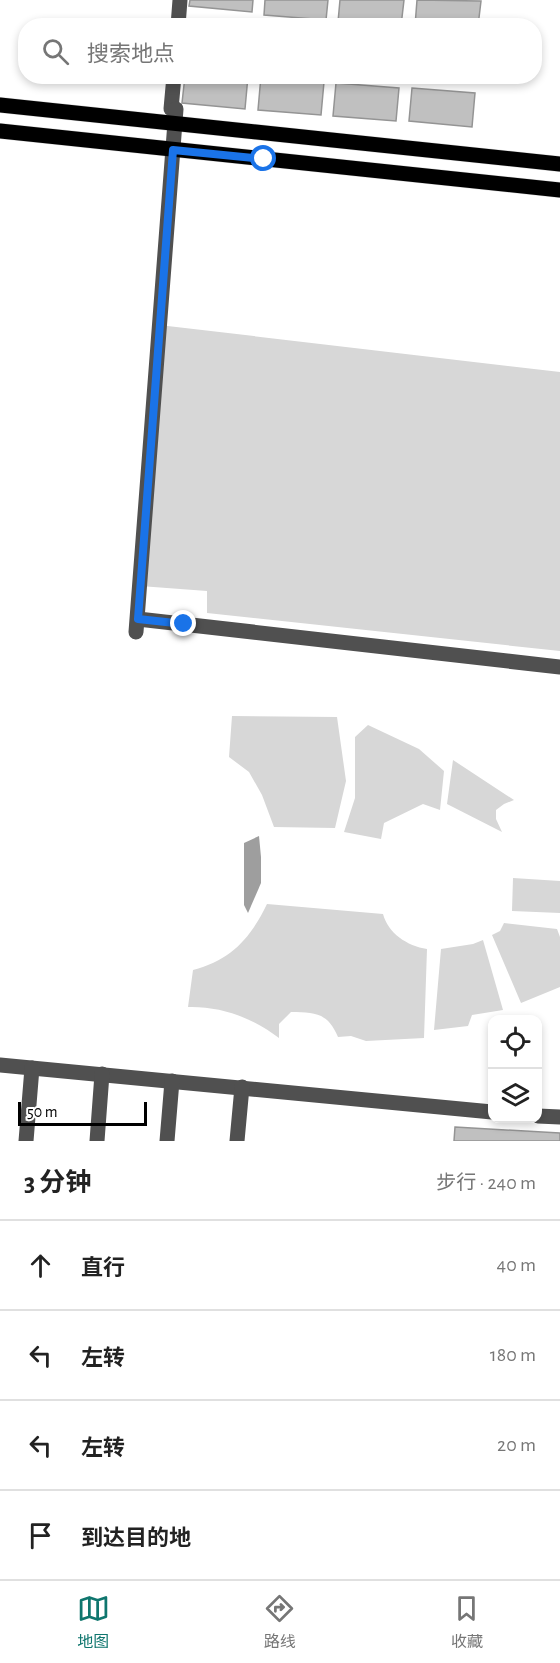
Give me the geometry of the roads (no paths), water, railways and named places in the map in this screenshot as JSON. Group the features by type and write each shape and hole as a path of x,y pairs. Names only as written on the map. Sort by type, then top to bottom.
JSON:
{"main road":[{"path":"0,105 174,114 560,164"},
{"path":"0,131 560,190"}],"street":[{"path":"179,18 180,0"},
{"path":"174,84 173,150 137,626 560,667"},
{"path":"0,1065 488,1112"},
{"path":"26,1141 32,1068"},
{"path":"97,1141 102,1074"},
{"path":"167,1141 172,1081"},
{"path":"237,1141 242,1087"},
{"path":"542,1116 560,1118"}]}
